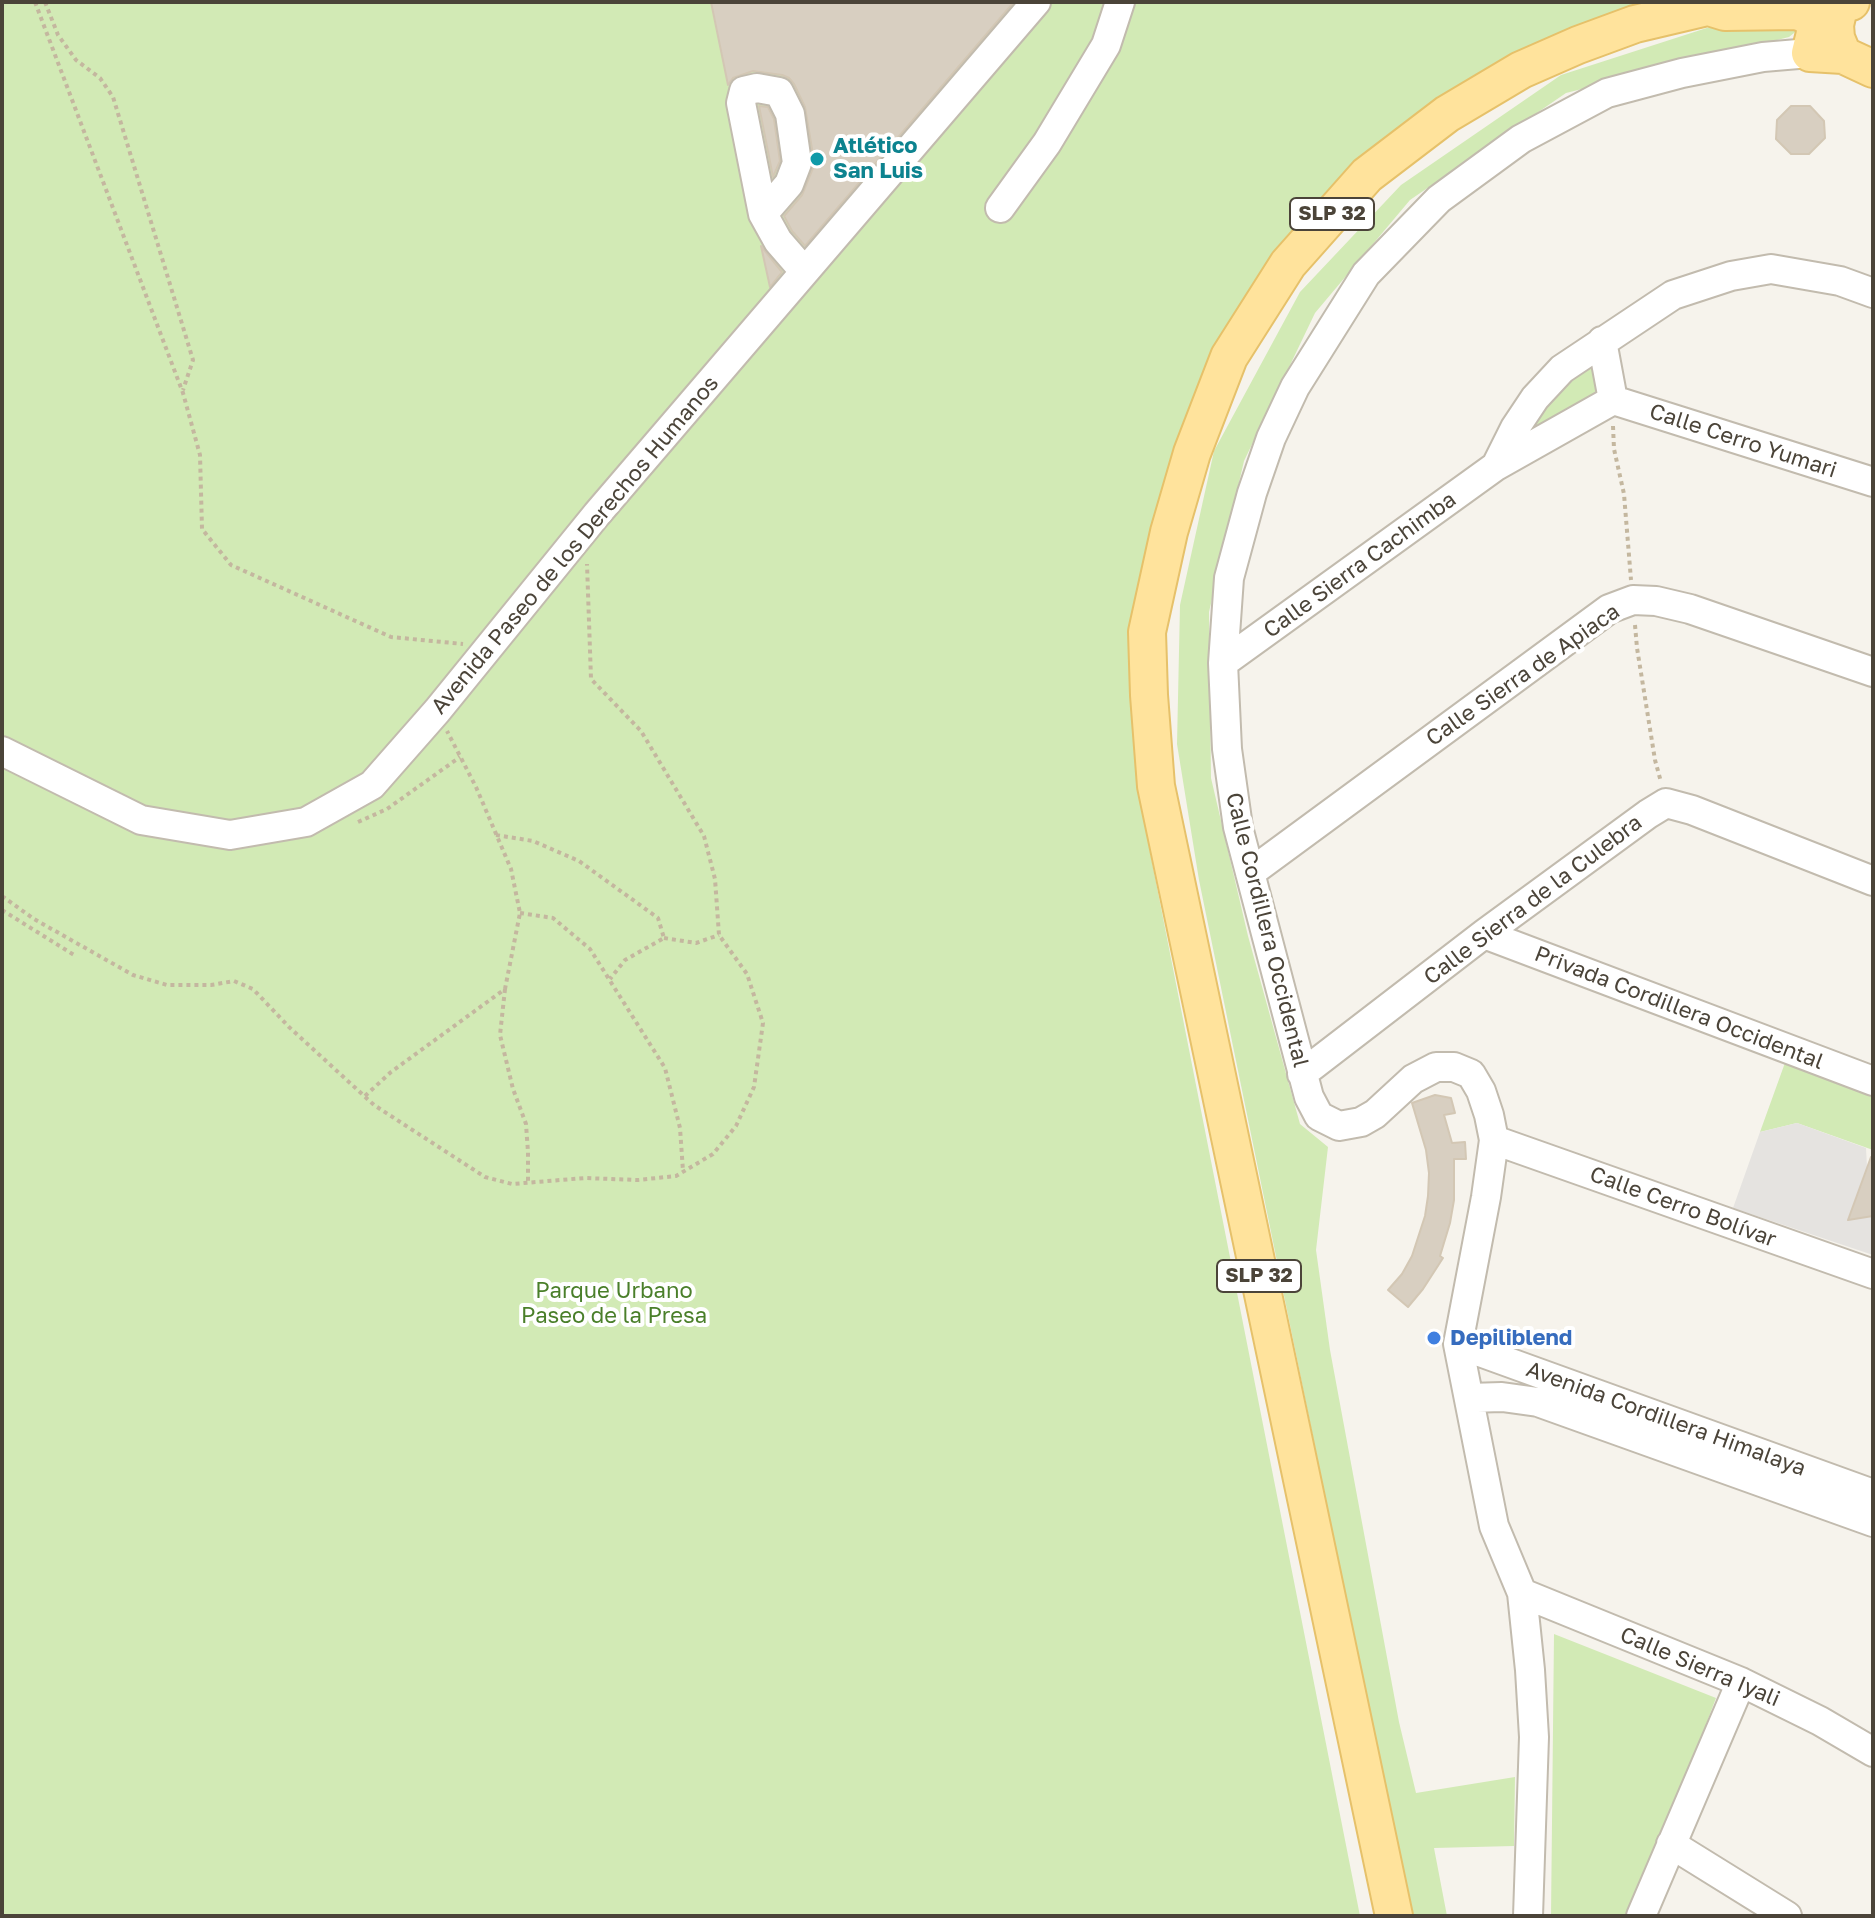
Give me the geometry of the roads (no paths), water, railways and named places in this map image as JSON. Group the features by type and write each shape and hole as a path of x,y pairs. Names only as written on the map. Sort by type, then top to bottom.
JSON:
{"main road":[{"path":"1842,59 1835,25 1838,12 1845,3 1851,2"},
{"path":"1721,4 1725,12 1796,11 1808,15 1814,23 1815,33 1842,59"},
{"name":"SLP 32","path":"1394,1916 1156,786 1147,632 1169,532 1188,466 1229,357 1288,264 1367,175 1447,114 1521,70 1635,24 1721,4"}],"street":[{"name":"Avenida Paseo de los Derechos Humanos","path":"2,751 141,820 230,835 306,822 372,785 437,711 585,529 1036,2"},
{"path":"1000,208 1047,143 1106,45 1120,2"},
{"name":"Calle Cordillera Occidental","path":"1458,1344 1494,1140 1481,1091 1471,1074 1454,1067 1436,1067 1413,1079 1375,1114 1361,1122 1339,1126 1319,1116 1302,1074 1238,827 1227,749 1223,663 1229,578 1252,493 1271,438 1295,387 1366,274 1439,199 1521,139 1607,93 1682,73 1763,57 1842,59"},
{"path":"763,214 778,241 804,271"},
{"name":"Calle Sierra Cachimba","path":"1496,466 1515,428 1535,398 1562,369 1673,295 1731,276 1771,269 1840,281 1873,293"},
{"path":"1602,341 1613,400"},
{"name":"Calle Sierra Cachimba","path":"1223,663 1496,466 1613,400"},
{"name":"Calle Cerro Yumari","path":"1613,400 1873,482"},
{"name":"Calle Sierra de Apiaca","path":"1250,873 1609,609 1633,600 1656,601 1690,609 1873,672"},
{"name":"Calle Sierra de la Culebra","path":"1302,1074 1484,934 1666,803 1692,810 1873,881"},
{"name":"Privada Cordillera Occidental","path":"1484,934 1873,1081"},
{"name":"Calle Cerro Bolívar","path":"1494,1140 1873,1274"},
{"path":"1458,1344 1494,1526 1522,1593 1534,1737 1528,1916"},
{"name":"Avenida Cordillera Himalaya","path":"1458,1344 1873,1494"},
{"path":"1519,1399 1528,1389 1529,1380 1521,1366"},
{"name":"Avenida Cordillera Himalaya","path":"1469,1398 1502,1397 1538,1402 1873,1522"},
{"name":"Calle Sierra Iyali","path":"1522,1593 1741,1682 1820,1721 1873,1752"},
{"path":"1641,1916 1741,1682"},
{"path":"1671,1844 1787,1916"}],"place":[{"name":"Atlético San Luis","path":"817,159"},
{"name":"Depiliblend","path":"1434,1338"}],"park label":[{"name":"Parque Urbano Paseo de la Presa","path":"614,1304"}]}
